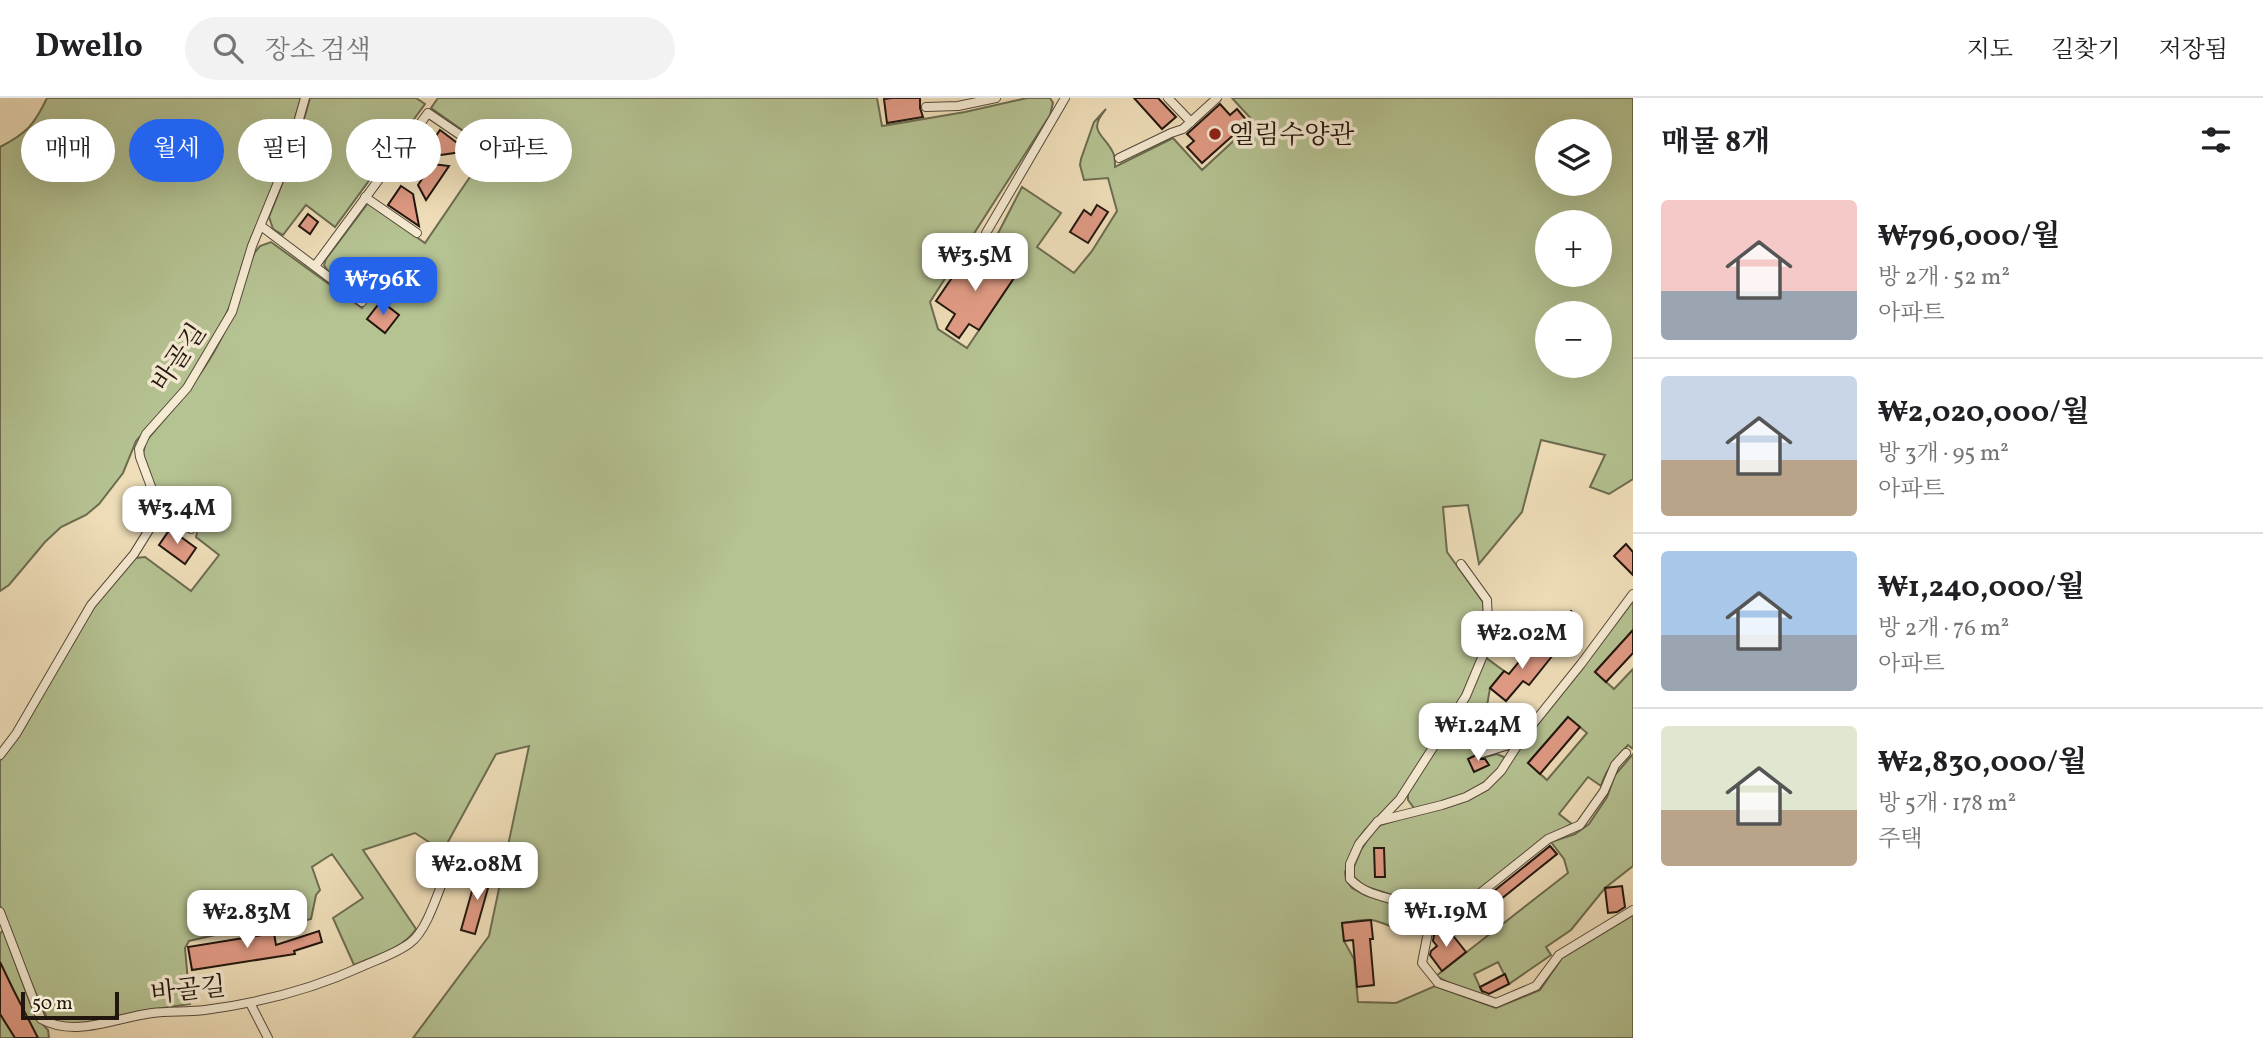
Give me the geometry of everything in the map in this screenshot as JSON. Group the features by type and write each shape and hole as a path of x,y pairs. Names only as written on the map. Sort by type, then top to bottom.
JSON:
{"lane":[{"name":"바골길","path":"155,506 153,492 140,457 141,442 187,388 232,312 285,166 305,98"},
{"path":"926,107 958,106 996,98"},
{"path":"986,233 1065,98"},
{"path":"1168,98 1191,122"},
{"path":"1119,158 1184,129 1217,98"},
{"path":"314,267 428,113 455,131"},
{"path":"365,197 417,233"},
{"path":"261,226 362,302"},
{"path":"0,755 16,734 91,605 145,539 152,525 155,506 191,529"},
{"path":"1461,564 1487,600 1489,641 1466,696 1400,799 1359,844 1350,864 1350,879 1366,891 1411,906 1422,914 1429,927 1422,963 1438,983 1496,1003 1536,986 1559,955 1633,910"},
{"path":"1378,821 1442,805 1466,797 1486,786 1501,771 1520,741 1633,594"},
{"path":"1482,754 1520,741"},
{"path":"1429,927 1444,922 1548,839 1580,825 1604,790 1615,765 1626,753"},
{"name":"바골길","path":"0,912 41,1019 54,1028 86,1032 150,1013 204,1010 250,1003 332,980 408,945 422,929 448,868"},
{"name":"바골길","path":"250,1003 268,1038"}],"green space":[{"path":"47,98 301,98 295,119 238,119 238,182 275,182 220,328 185,385 136,441 123,473 99,504 86,515 61,527 9,585 0,591 0,147 21,134 21,182 115,182 115,119 35,119"},
{"path":"310,98 416,98 425,104 414,119 346,119 346,182 368,182 335,227 306,205 283,235 273,229 269,217 283,182 332,182 332,119 304,119"},
{"path":"438,98 877,98 882,126 1027,98 1050,98 1053,103 1050,115 930,302 938,329 967,348 1022,266 992,245 1022,187 1061,213 1037,247 1074,273 1092,251 1117,211 1108,178 1084,180 1080,165 1094,122 1106,109 1100,117 1097,129 1111,148 1115,167 1173,138 1202,170 1254,122 1232,98 1633,98 1633,479 1609,494 1590,487 1605,455 1541,440 1522,512 1479,564 1468,505 1443,507 1447,552 1483,602 1486,641 1463,695 1398,798 1356,842 1345,872 1346,880 1352,888 1365,895 1407,908 1416,915 1420,924 1402,930 1371,920 1342,923 1344,941 1354,959 1358,1002 1396,1003 1435,986 1496,1008 1540,990 1562,958 1633,915 1633,1038 413,1038 489,936 529,746 496,754 443,851 415,833 363,850 416,929 396,947 354,965 333,918 363,898 332,854 312,867 320,890 316,895 311,919 281,927 272,922 189,941 185,948 190,1004 69,1027 47,1018 0,905 0,761 18,738 90,613 110,585 135,558 145,557 191,591 219,555 196,537 198,528 161,506 143,454 146,441 212,356 232,315 255,252 260,246 271,242 362,308 368,299 327,270 324,265 368,203 425,243 467,182 572,182 572,119 455,119 455,125 431,108"},
{"path":"1633,601 1633,630 1595,672 1614,689 1633,669 1633,749 1628,745 1619,754 1601,786 1588,777 1559,814 1572,824 1545,837 1449,914 1442,916 1434,916 1414,902 1364,886 1353,876 1361,850 1374,830 1381,825 1475,796 1526,737","holes":["1568,717 1587,733 1547,780 1528,763"]},
{"path":"1485,657 1504,671 1490,688 1485,718 1469,723 1481,758 1497,754 1504,757 1505,761 1478,787 1444,802 1420,809 1414,808 1408,800 1408,792"},
{"path":"1633,754 1633,866 1605,888 1571,930 1546,947 1551,955 1509,984 1498,962 1474,974 1484,996 1436,976 1568,873 1564,859 1551,842 1575,834 1589,824 1607,797 1615,775"},
{"path":"3,930 35,1016 48,1030 49,1038 0,1038 0,934"}],"building":[{"path":"920,98 923,117 887,123 884,99"},
{"path":"1134,98 1158,98 1176,117 1162,129"},
{"path":"1220,104 1230,115 1237,109 1248,122 1202,163 1187,147 1194,141 1187,134"},
{"path":"441,131 455,141 455,153 441,155"},
{"path":"441,165 449,166 441,178"},
{"path":"420,182 438,182 426,200 418,185"},
{"path":"401,186 413,194 419,226 388,205"},
{"path":"1097,205 1108,212 1088,243 1070,232 1084,210 1091,215"},
{"path":"308,214 318,222 310,234 299,226"},
{"path":"967,256 995,276 1008,256 1022,266 979,330 969,324 959,338 946,329 955,314 936,301"},
{"path":"381,301 399,315 385,333 367,319"},
{"path":"170,529 196,548 185,564 159,545"},
{"path":"1626,544 1633,552 1633,575 1614,556"},
{"path":"1571,611 1579,618 1563,635 1555,627"},
{"path":"1633,630 1633,653 1606,682 1595,672"},
{"path":"1536,641 1553,655 1529,685 1523,681 1506,701 1490,688 1504,671 1509,674"},
{"path":"1568,717 1580,727 1540,774 1528,763"},
{"path":"1485,718 1492,743 1478,748 1471,723"},
{"path":"1476,755 1485,759 1489,765 1474,772 1468,759"},
{"path":"1550,846 1557,854 1485,912 1479,903"},
{"path":"1374,848 1384,848 1385,877 1375,877"},
{"path":"478,870 492,874 475,934 461,930"},
{"path":"1622,886 1625,907 1608,913 1605,888"},
{"path":"1371,920 1374,985 1357,987 1353,940 1344,941 1342,923"},
{"path":"1447,928 1466,952 1442,971 1430,955 1437,946 1433,941 1434,935"},
{"path":"319,931 322,942 294,951 295,954 192,970 188,947 274,933 276,945"},
{"path":"0,962 38,1038 15,1038 0,1014"},
{"path":"1505,974 1509,984 1489,994 1482,991 1480,987"}],"place":[{"name":"엘림수양관","path":"1215,134"}]}
